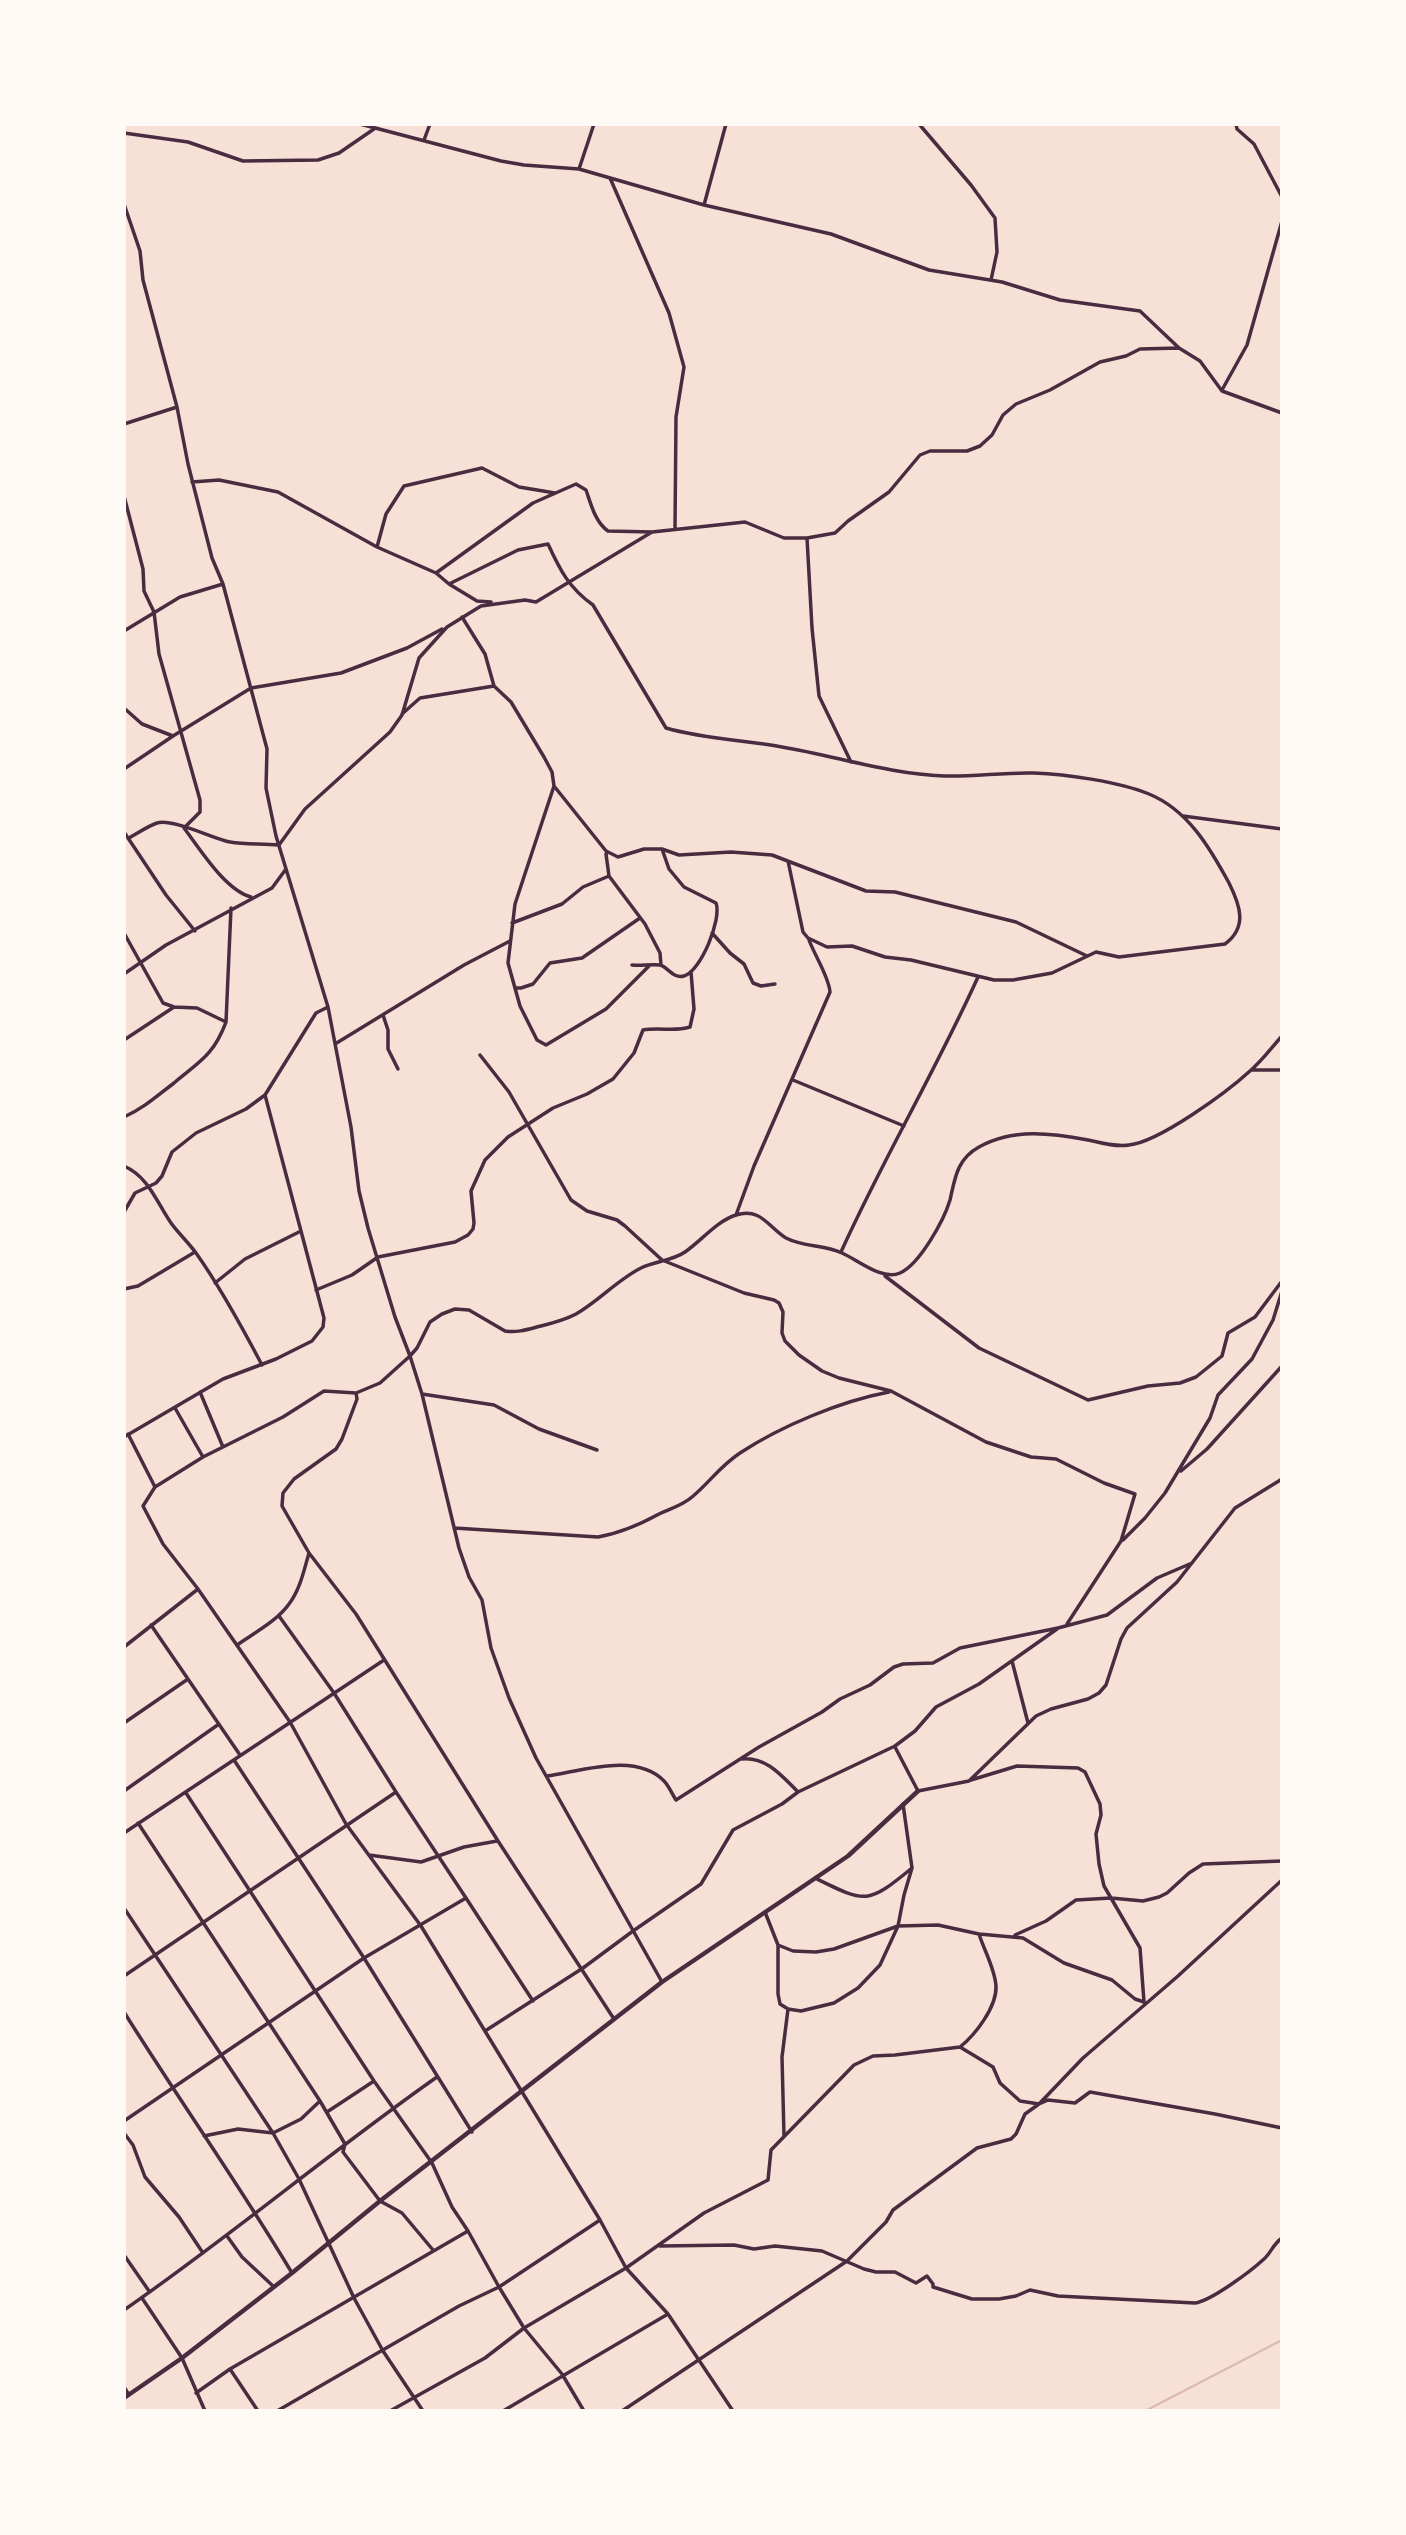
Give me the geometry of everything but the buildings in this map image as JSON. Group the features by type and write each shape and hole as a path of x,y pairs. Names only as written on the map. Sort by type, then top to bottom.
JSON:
{"street":[{"path":"360,124 512,163 579,169 704,205 831,234 929,270 991,280 1059,299 1140,311 1179,348 1200,361 1222,391 1282,413"},
{"path":"424,140 430,124"},
{"path":"579,169 594,124"},
{"path":"704,205 726,124"},
{"path":"919,124 995,218 997,252 991,280"},
{"path":"1236,124 1237,129 1254,144 1282,197"},
{"path":"124,133 188,142 243,161 318,160 338,153 374,129"},
{"path":"610,178 669,313 684,366 676,417 676,529"},
{"path":"124,204 140,251 143,280 177,407 192,482 212,558 223,584 267,749 266,788 279,845 328,1007 351,1127 359,1191 368,1228 422,1394 454,1528 469,1577 482,1600 491,1648 509,1698 546,1776 662,1982"},
{"path":"1222,391 1247,345 1282,221"},
{"path":"436,573 533,503 576,484 586,490 598,523 608,531 652,532 744,522 784,538 807,538 835,533 889,492 920,455 930,451 967,452 980,446 992,435 1003,415 1016,404 1049,390 1100,362 1126,356 1140,349 1179,348"},
{"path":"124,424 177,407"},
{"path":"377,547 386,514 404,486 482,468 519,487 558,493"},
{"path":"192,482 219,480 278,492 377,547 436,573 477,601 495,603"},
{"path":"124,496 126,513 144,569 144,591 154,612 159,654 200,800 200,812 184,828"},
{"path":"124,769 251,688 341,673 407,648 481,606 525,600 536,602 652,532"},
{"path":"807,538 819,696 851,762"},
{"path":"449,584 518,550 548,544 569,583 579,596 593,605 666,728 942,776 1034,773 1103,782 1149,793 1182,816 1206,842 1231,886 1241,917 1238,930 1225,944 1119,957 1099,951 1059,971 1013,980 978,977 924,962 885,957 852,946 827,947 808,938"},
{"path":"124,631 180,597 223,584"},
{"path":"462,617 485,654 494,686 511,702 531,731 552,772 554,786 515,904 508,962 520,1006 537,1040 546,1045 606,1009 649,966"},
{"path":"402,715 419,657 447,626"},
{"path":"279,845 304,808 380,742 420,698 494,686"},
{"path":"124,708 142,724 173,736"},
{"path":"554,786 606,852 613,856 624,857 644,849 662,849 679,855 757,853 788,861 866,891 895,892 1016,922 1087,956"},
{"path":"1182,816 1282,829"},
{"path":"129,838 159,822 202,830 232,842 279,845"},
{"path":"184,828 229,884 243,895 251,897"},
{"path":"124,832 166,895 195,931"},
{"path":"632,965 661,965 676,976 684,976 691,972 703,954 719,916 716,903 684,887 669,869 662,849"},
{"path":"606,852 609,876 640,918 660,953 661,965"},
{"path":"736,1215 754,1166 830,992 830,980 820,968 803,932 788,861"},
{"path":"124,974 166,945 272,888 286,869"},
{"path":"512,923 562,904 583,887 609,876"},
{"path":"124,1116 143,1109 204,1059 220,1039 226,1022 232,908"},
{"path":"514,988 533,984 551,963 582,958 640,918"},
{"path":"124,933 163,1003 174,1007 197,1008 226,1022"},
{"path":"712,933 744,964 753,983 761,986 775,984"},
{"path":"335,1044 464,965 510,941"},
{"path":"316,1290 352,1275 378,1257 456,1242 468,1235 474,1223 471,1191 485,1160 508,1137 553,1108 587,1094 612,1079 634,1053 643,1030 659,1027 677,1031 690,1027 694,1009 691,972"},
{"path":"841,1252 867,1195 940,1059 978,977"},
{"path":"124,1040 174,1007"},
{"path":"124,1212 135,1193 156,1183 162,1176 172,1152 188,1139 246,1109 265,1095 316,1013 328,1007"},
{"path":"383,1015 388,1027 388,1049 398,1069"},
{"path":"733,2411 668,2314 626,2268 600,2220 421,1926 345,1824 290,1722 198,1589 163,1544 143,1506 155,1488 203,1457 283,1417 324,1391 356,1394 380,1383 410,1356 430,1322 442,1314 469,1310 505,1331 524,1331 556,1322 576,1314 631,1274 685,1252 717,1226 736,1215 760,1216 790,1240 841,1252 889,1275 901,1273 927,1247 946,1210 953,1179 961,1163 979,1147 1030,1133 1128,1146 1147,1141 1191,1114 1252,1070 1282,1036"},
{"path":"480,1055 509,1092 571,1200 587,1211 611,1218 625,1226 662,1260 744,1293 779,1303 783,1312 782,1333 785,1340 799,1355 822,1371 891,1391 986,1441 1031,1457 1056,1459 1104,1483 1132,1492 1136,1499 1121,1541"},
{"path":"1252,1070 1282,1070"},
{"path":"793,1080 904,1126"},
{"path":"155,1488 126,1435 223,1379 262,1365 312,1340 323,1327 324,1318 265,1095"},
{"path":"124,1166 136,1171 172,1224 195,1252 262,1365"},
{"path":"215,1283 245,1259 301,1231"},
{"path":"124,1289 138,1286 195,1252"},
{"path":"880,1272 979,1348 1088,1400 1148,1386 1180,1383 1196,1377 1222,1356 1228,1333 1255,1317 1282,1281"},
{"path":"1067,1624 1121,1541 1145,1518 1179,1472 1210,1418 1218,1395 1252,1359 1273,1320 1282,1291"},
{"path":"1179,1472 1208,1449 1282,1366"},
{"path":"454,1528 598,1537 615,1534 643,1523 692,1497 717,1470 760,1441 848,1402 891,1391"},
{"path":"200,1392 223,1447"},
{"path":"356,1394 357,1399 342,1440 335,1449 294,1479 283,1493 282,1506 309,1553 356,1614 498,1841 615,2020"},
{"path":"422,1394 494,1405 539,1429 597,1450"},
{"path":"175,1408 203,1457"},
{"path":"969,1781 1028,1723 1044,1712 1088,1699 1098,1693 1106,1685 1127,1628 1177,1582 1235,1508 1282,1479"},
{"path":"237,1645 279,1616 290,1604 309,1553"},
{"path":"485,2031 583,1968 701,1884 733,1830 782,1804 798,1792 895,1746 915,1731 936,1707 979,1684 1058,1628 1107,1615 1157,1578 1192,1563"},
{"path":"124,1647 198,1589"},
{"path":"279,1616 334,1693 533,2001"},
{"path":"151,1625 240,1755"},
{"path":"546,1776 622,1765 645,1768 663,1780 677,1800 768,1741 822,1712 839,1699 870,1685 894,1667 933,1662 960,1648 1058,1628"},
{"path":"124,1833 384,1660"},
{"path":"1012,1661 1028,1723"},
{"path":"124,1723 188,1679"},
{"path":"124,1791 219,1724"},
{"path":"895,1746 918,1791"},
{"path":"719,1772 738,1760 752,1758 778,1772 798,1792"},
{"path":"234,1760 364,1958 472,2132"},
{"path":"124,2386 127,2397 182,2358 662,1982 848,1856 918,1791 969,1781 1017,1766 1081,1769 1093,1785 1100,1804 1096,1852 1104,1886 1140,1948 1144,2003"},
{"path":"125,1975 396,1792"},
{"path":"186,1793 374,2081 432,2163 452,2207 524,2328 562,2375 584,2411"},
{"path":"765,1912 778,1945 780,2004 788,2009 801,2011 834,2003 858,1988 880,1965 898,1926 912,1868 903,1804"},
{"path":"138,1823 327,2112 345,2144 344,2152 380,2201 402,2213 433,2250"},
{"path":"367,1854 421,1862 438,1854 498,1841"},
{"path":"1013,1936 1046,1922 1076,1900 1111,1898 1143,1901 1159,1897 1203,1864 1282,1861"},
{"path":"815,1878 855,1898 872,1896 884,1890 912,1868"},
{"path":"622,2411 847,2261 899,2205 977,2148 1016,2134 1026,2114 1083,2058 1282,1880"},
{"path":"124,2120 364,1958 466,1898"},
{"path":"124,1908 274,2133 299,2179 354,2298 383,2351 423,2411"},
{"path":"778,1945 793,1951 816,1952 834,1949 898,1926 938,1925 979,1934 1013,1936 1023,1938 1064,1964 1112,1980 1135,2000 1144,2003"},
{"path":"960,2047 982,2021 993,2001 996,1988 979,1934"},
{"path":"784,2138 782,2057 788,2009"},
{"path":"124,2012 257,2214 292,2273"},
{"path":"390,2411 485,2358 524,2328 626,2268 704,2213 768,2180 771,2150 831,2086 854,2065 873,2056 960,2047 993,2067 1000,2083 1020,2101 1039,2104 1048,2101 1075,2103 1090,2092 1282,2128"},
{"path":"124,2310 257,2214 299,2179 437,2077"},
{"path":"327,2112 374,2081"},
{"path":"204,2136 238,2129 274,2133 301,2119 320,2101"},
{"path":"124,2133 133,2146 145,2177 179,2217 203,2253"},
{"path":"277,2411 459,2306 499,2287 600,2220"},
{"path":"196,2393 230,2369 468,2231"},
{"path":"227,2236 242,2257 273,2286"},
{"path":"659,2246 734,2245 754,2249 781,2246 822,2251 876,2272 895,2272 916,2283 927,2276 933,2287 972,2299 999,2299 1030,2290 1058,2296 1195,2303 1213,2296 1265,2258 1274,2244 1282,2238"},
{"path":"124,2255 150,2292"},
{"path":"142,2298 182,2358 205,2411"},
{"path":"503,2411 668,2314"},
{"path":"230,2369 258,2411"}],"waterway":[{"path":"1145,2411 1282,2340"}]}
